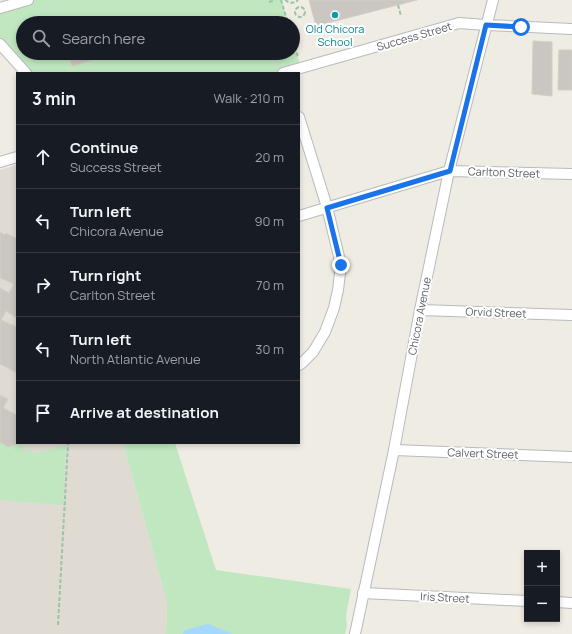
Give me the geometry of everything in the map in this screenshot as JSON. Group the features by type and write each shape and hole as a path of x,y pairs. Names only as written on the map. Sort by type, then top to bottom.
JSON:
{"street":[{"path":"0,8 28,0"},
{"name":"Chicora Avenue","path":"355,634 394,450 420,310 450,171 492,0"},
{"name":"Success Street","path":"288,72 459,23 572,29"},
{"path":"0,44 25,72"},
{"path":"300,120 327,208 341,265 334,308 325,332 313,352 300,364"},
{"path":"0,162 16,157"},
{"name":"Carlton Street","path":"300,216 450,171 572,174"},
{"name":"Orvid Street","path":"420,310 572,315"},
{"name":"Calvert Street","path":"394,450 572,456"},
{"name":"Iris Street","path":"363,593 524,600"},
{"path":"560,602 572,602"}],"path":[{"path":"269,2 275,0"},
{"path":"281,0 286,16"},
{"path":"285,0 290,3 297,1 299,7 303,8 305,11 304,16 300,17"},
{"path":"398,5 401,16"},
{"path":"297,16 295,14 296,9 299,7"},
{"path":"58,625 68,444"}],"shaded area":[{"path":"16,165 16,444 123,444 167,603 166,634 0,634 0,170"}],"green space":[{"path":"31,0 281,0 286,16 16,16 16,60 299,60 301,68 287,72 26,72 0,43 0,9"},
{"path":"0,442 8,447 22,444 24,451 32,449 33,454 66,445 63,505 0,500"},
{"path":"123,444 175,444 216,570 351,589 346,615 347,626 345,634 166,634 167,603"}],"water":[{"path":"208,624 233,634 183,634 185,630"}],"building":[{"name":"Old Chicora School","path":"309,0 417,0 316,26"},
{"path":"533,41 552,42 552,96 532,94"},
{"path":"559,50 572,50 572,90 558,90"},
{"path":"70,60 92,60 72,66"},
{"path":"0,232 5,235 6,233 16,238 16,317 6,311 1,320 16,327 16,372 0,364 0,288 9,293 14,284 0,278"},
{"path":"0,395 8,399 3,408 16,414 17,444 8,447 0,442"}],"place":[{"name":"Old Chicora School","path":"335,15"}],"route":[{"path":"341,265 327,208 450,171 486,25 521,27"}]}
